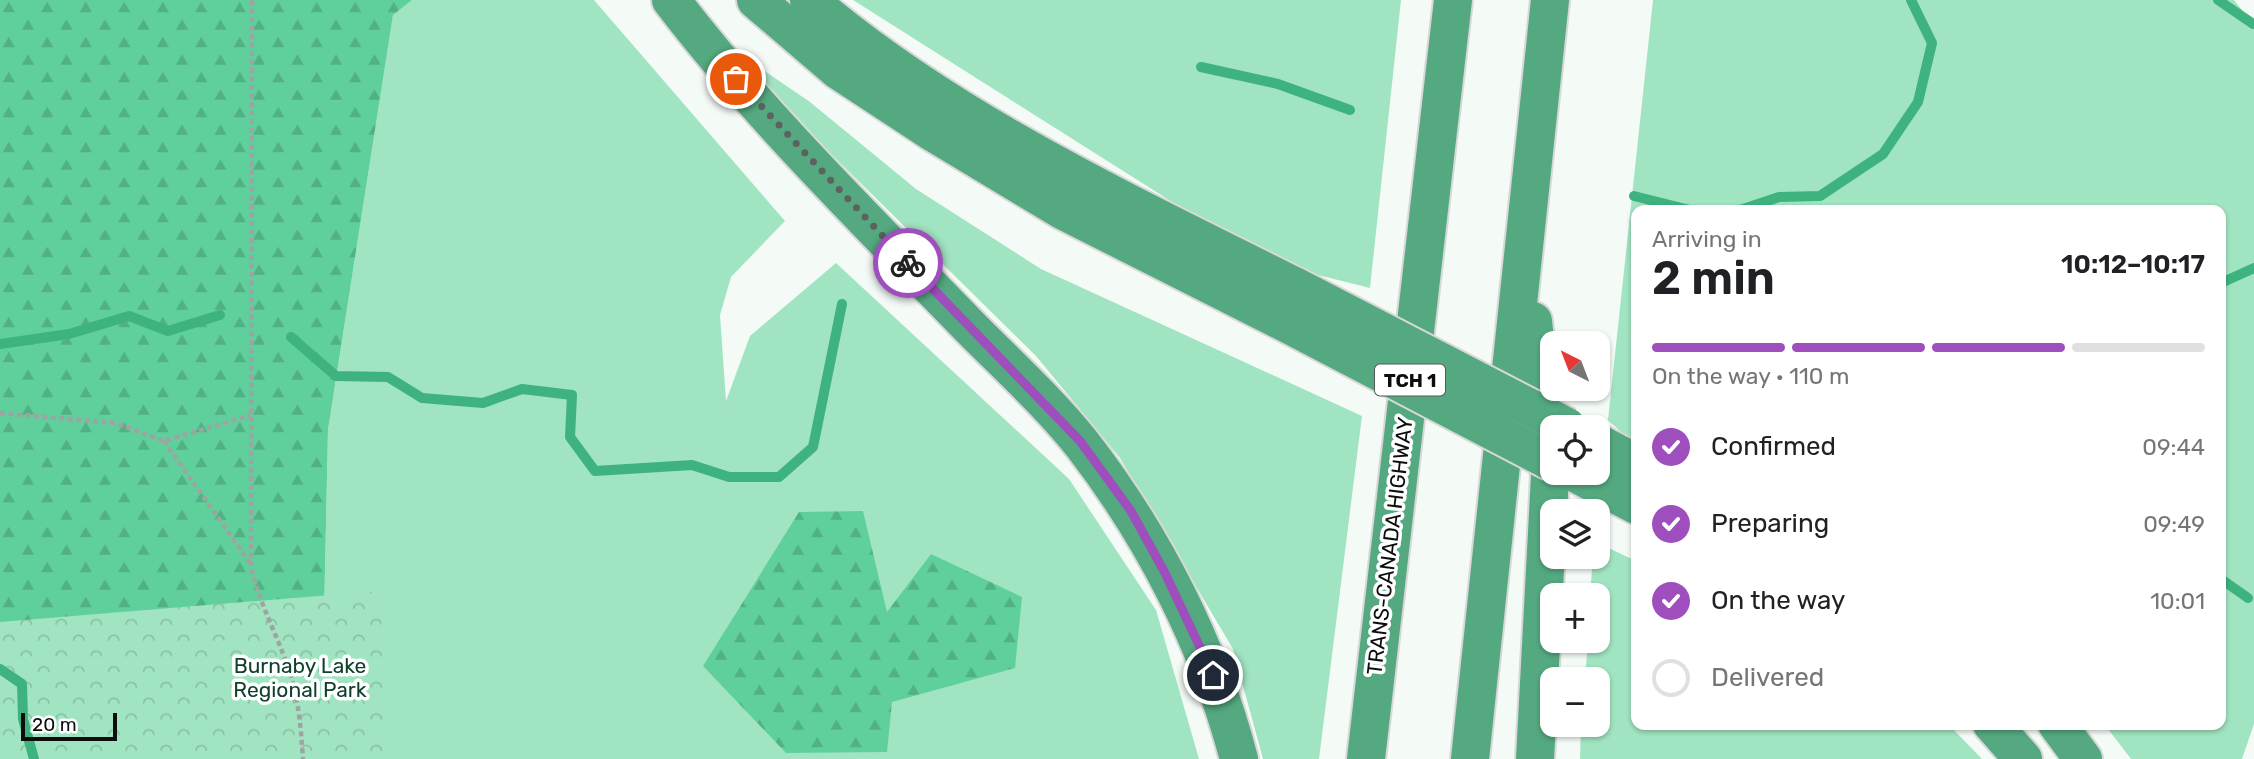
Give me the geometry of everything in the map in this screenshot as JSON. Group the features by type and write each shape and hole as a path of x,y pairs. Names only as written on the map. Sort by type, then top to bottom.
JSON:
{"highway":[{"path":"671,0 766,114 1080,441 1131,511 1165,573 1222,695 1239,759"},
{"path":"756,0 838,70 934,133 1062,210 1288,304 1540,415"},
{"path":"809,0 906,72 995,128 1143,210 1288,304 1540,455"},
{"name":"TRANS-CANADA HIGHWAY","path":"1366,759 1453,0"},
{"path":"1470,759 1550,0"},
{"path":"1525,246 1550,476 1535,759"},
{"path":"1610,449 1631,460"},
{"path":"1598,485 1631,502"},
{"path":"1997,730 2023,759"},
{"path":"2061,730 2082,759"}],"path":[{"path":"252,0 251,566 257,595 290,673 299,710 303,759"},
{"path":"0,413 115,423 164,441 251,566"},
{"path":"164,441 251,415"}],"green space":[{"path":"0,0 412,0 393,15 328,430 321,759 0,759"},
{"path":"412,0 594,0 785,221 731,277 720,315 726,401 750,336 836,263 1069,479 1156,610 1199,759 321,759 328,430 393,14"},
{"path":"853,0 1401,0 1370,288 1302,271 1177,205"},
{"path":"1653,0 2234,0 2254,25 2254,724 2242,759 2131,759 2109,730 2226,730 2226,205 1631,205"},
{"path":"738,53 810,102 916,189 1041,269 1362,416 1319,759 1263,759 1233,649 1120,458 1036,356 829,152"},
{"path":"1631,205 1631,441 1610,422 1609,415"},
{"path":"863,511 887,612 931,554 1022,597 1015,668 892,702 887,752 786,753 703,666 799,512"},
{"path":"1610,549 1631,559 1631,730 1954,730 1982,759 1580,759 1581,737 1610,737 1610,667 1586,667 1587,653 1610,653 1610,583 1591,583 1592,569 1610,569"},
{"name":"Burnaby Lake Regional Park","path":"380,591 388,759 0,759 0,622"}],"waterway":[{"path":"1755,205 1779,197 1820,196 1883,154 1918,102 1932,43 1911,0"},
{"path":"2218,0 2253,24"},
{"path":"1201,67 1278,84 1350,110"},
{"path":"1634,196 1670,205"},
{"path":"2226,281 2254,268"},
{"path":"291,337 336,376 388,377 422,398 483,403 522,389 572,395 570,437 595,471 692,465 729,477 779,477 813,447 842,304"},
{"path":"0,344 69,334 129,316 168,331 220,315"},
{"path":"2226,583 2248,598"},
{"path":"0,669 22,684 23,719 34,759"}],"way so far":[{"path":"736,79 908,263"}],"route":[{"path":"908,263 1080,441 1131,511 1165,573 1213,675"}]}
